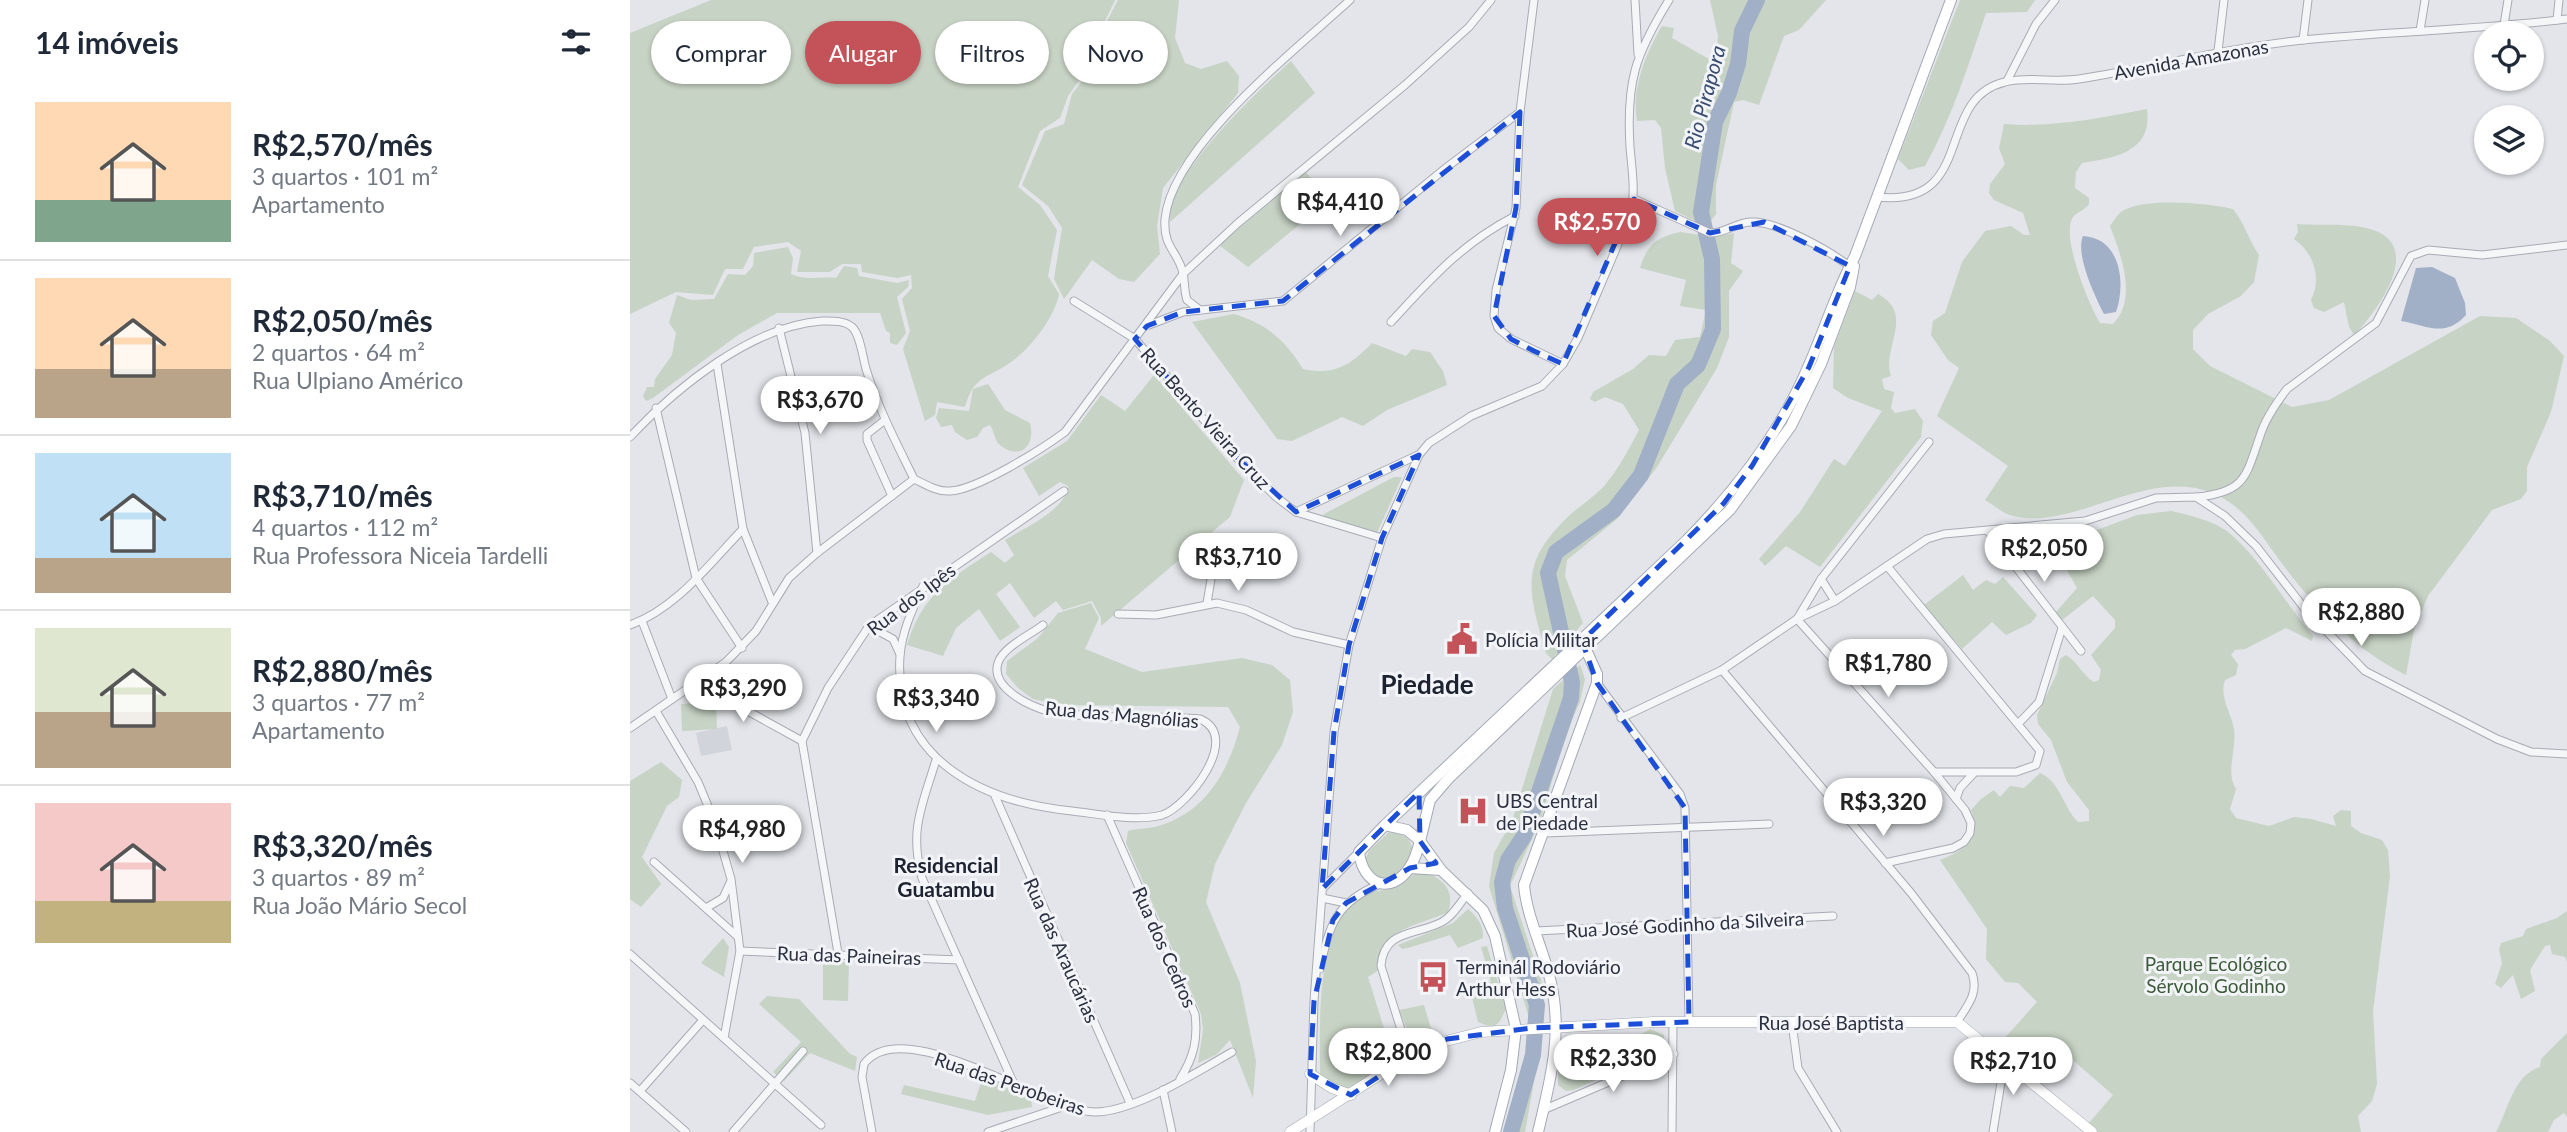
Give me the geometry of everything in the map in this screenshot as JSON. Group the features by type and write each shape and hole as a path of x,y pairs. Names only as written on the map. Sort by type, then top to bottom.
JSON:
{"main road":[{"path":"1441,870 1425,866 1409,868 1390,882 1380,884 1370,880 1364,872 1359,852 1420,791 1582,647 1724,503 1752,466 1781,422 1809,367 1853,264 1951,0"},
{"path":"1582,647 1601,635 1695,547 1730,510 1761,470 1791,426 1816,373 1850,287 1853,264"},
{"path":"1538,1132 1553,1073 1551,984 1525,902 1524,885 1597,683 1594,664 1601,635"},
{"path":"1582,647 1594,664"},
{"path":"1421,827 1430,800 1438,789 1555,671"},
{"path":"1409,868 1420,841 1420,791"},
{"path":"1385,825 1407,830 1420,841 1441,870 1468,892 1483,910 1494,936 1516,1029 1511,1070 1495,1132"}],"street":[{"path":"1200,310 1188,300 1183,275 1167,244 1167,205 1179,178 1204,142 1245,96 1350,0"},
{"path":"630,436 656,408 717,364 779,328 832,321 852,327 885,420 914,479 937,490 958,490 1043,449 1065,432 1183,275 1238,223 1405,85 1469,27 1491,0"},
{"path":"1534,0 1520,112 1515,216 1496,290 1493,316 1498,328 1511,339 1563,364"},
{"path":"1296,512 1419,455 1453,425 1542,386 1563,364 1583,326 1630,216 1634,199 1629,96 1638,55 1635,0"},
{"path":"1638,55 1669,0"},
{"path":"2007,81 2036,24 2055,0"},
{"path":"2218,51 2224,0"},
{"path":"2302,40 2308,0"},
{"path":"2420,31 2425,0"},
{"path":"2504,21 2508,0"},
{"path":"2557,20 2559,0"},
{"name":"Avenida Amazonas","path":"2544,21 2567,19"},
{"name":"Avenida Amazonas","path":"1877,197 1910,197 1925,191 1942,172 1968,110 1977,96 2007,81 2078,79 2218,51 2302,40 2474,26"},
{"path":"1147,326 1200,310 1283,301 1447,167 1520,112"},
{"path":"1634,199 1692,228 1710,233 1722,233 1741,223 1764,222 1853,264"},
{"path":"1391,322 1456,254 1481,233 1515,216"},
{"path":"1621,718 1721,670 1797,619 1835,601 1927,539 1944,534 2084,521 2156,498 2218,494 2243,480 2249,472 2261,432 2287,389 2376,323 2411,256 2428,250 2483,255 2567,246"},
{"name":"Rua Bento Vieira Cruz","path":"1074,301 1135,339 1233,454 1276,497 1296,512 1382,538"},
{"path":"779,328 805,433 817,552"},
{"path":"717,364 743,529 772,602"},
{"path":"656,408 696,578 742,648"},
{"path":"885,420 867,434 867,440 892,496"},
{"path":"1797,619 1821,579 1929,442"},
{"path":"1310,1127 1314,1001 1334,732 1349,645 1382,538 1419,455"},
{"path":"630,728 697,683 742,648 789,578 817,552 914,479"},
{"name":"Rua dos Ipês","path":"802,740 828,688 869,626 923,586 1064,491"},
{"path":"2196,497 2225,516 2256,546 2305,610 2365,671 2497,739 2531,752 2567,754"},
{"path":"630,625 642,621 670,602 743,529"},
{"path":"1988,531 2081,651"},
{"path":"1207,603 1214,562"},
{"path":"1887,566 2040,751 2036,765 2016,772 1934,772"},
{"path":"1821,579 1835,601"},
{"name":"Rua das Magnólias","path":"923,586 908,621 900,654 900,691 911,720 936,760 995,796 1048,809 1107,815 1157,816 1171,812 1190,793 1210,764 1217,743 1217,733 1210,723 1200,719 1069,713 1029,704 1004,687 997,675 998,663 1006,652 1043,625"},
{"path":"1118,614 1156,615 1207,603 1246,610 1293,632 1349,645"},
{"path":"1797,619 1934,772 1971,823 1970,833 1964,842 1953,848 1885,863"},
{"path":"642,621 672,699"},
{"path":"869,626 893,639 900,654"},
{"path":"2019,723 2039,702 2062,628"},
{"path":"1721,670 1885,863 1972,973 1976,984 1975,993 1957,1021 2092,1132"},
{"path":"697,683 802,740 838,953"},
{"path":"1597,683 1680,794 1687,828 1689,1022"},
{"path":"656,711 698,782 715,823 731,879 740,951 724,1038"},
{"path":"936,760 915,827 915,851 922,878 1013,1082"},
{"path":"1956,799 1960,788 1973,774"},
{"name":"Rua das Araucárias","path":"995,796 1130,1103"},
{"name":"Rua dos Cedros","path":"1107,815 1195,1014 1197,1035 1193,1055 1179,1082"},
{"path":"1545,833 1769,824"},
{"path":"1322,894 1359,852"},
{"path":"654,862 739,937"},
{"path":"706,908 723,898 731,879"},
{"path":"1314,1001 1333,920 1346,903 1360,892 1380,884"},
{"path":"1409,1055 1381,966 1382,954 1387,944 1398,937 1450,916 1468,892"},
{"path":"1322,894 1346,903"},
{"name":"Rua José Godinho da Silveira","path":"1536,932 1833,916"},
{"path":"1319,925 1333,920"},
{"name":"Rua das Paineiras","path":"740,951 958,960"},
{"path":"630,954 821,1125"},
{"path":"640,1091 704,1020"},
{"name":"Rua José Baptista","path":"1516,1029 1673,1022 1957,1021"},
{"path":"1672,1132 1673,1022"},
{"path":"1792,1023 1798,1068 1837,1132"},
{"path":"1290,1132 1310,1127 1409,1055 1447,1038 1516,1029"},
{"path":"733,1132 803,1051"},
{"name":"Rua das Perobeiras","path":"872,1132 862,1076 864,1064 879,1052 924,1053 958,1061 1065,1106 1097,1112 1163,1090 1232,1052"},
{"path":"1543,1111 1674,1054"},
{"path":"1993,1132 2005,1058"},
{"path":"1310,1073 1332,1088 1351,1095"},
{"path":"630,1083 686,1132"},
{"path":"1163,1090 1172,1132"},
{"path":"988,1132 1065,1106"}],"highlighted area":[{"path":"1520,112 1516,208 1494,316 1511,339 1534,351 1563,364 1634,199 1710,233 1764,222 1844,261 1850,266 1809,367 1752,466 1724,503 1582,641 1597,683 1685,808 1689,1022 1531,1028 1447,1039 1423,1047 1351,1095 1310,1074 1314,1001 1323,953 1333,920 1346,903 1410,868 1436,863 1420,841 1419,792 1322,889 1334,732 1349,645 1382,538 1419,455 1296,512 1233,454 1135,339 1147,326 1183,312 1283,301"}],"shaded area":[{"path":"727,726 732,750 701,756 696,733"}],"green space":[{"path":"711,0 1115,0 1105,21 1063,21 1063,84 1077,84 1068,96 1060,118 1040,131 1018,187 1040,205 1057,230 1048,276 1059,294 1057,303 1033,341 1011,362 977,383 965,407 937,402 935,415 925,421 903,349 910,331 902,299 912,288 911,275 897,278 862,272 861,264 842,264 830,272 797,272 801,251 788,242 754,247 743,269 725,269 713,295 676,292 630,314 630,33 651,24 651,84 791,84 791,21 659,21"},
{"path":"1118,0 1179,0 1175,38 1185,63 1201,69 1227,61 1239,76 1238,93 1163,188 1157,226 1160,254 1134,282 1119,279 1092,260 1064,299 1054,279 1062,228 1048,206 1022,185 1045,131 1064,124 1072,94 1080,84 1168,84 1168,21 1107,21"},
{"path":"1710,0 1826,0 1799,30 1784,36 1759,105 1743,100 1734,102 1716,185 1716,214 1710,222 1701,224 1675,211 1665,168 1661,128 1655,120 1637,121 1636,96 1645,59 1662,26 1674,28 1672,38 1709,59 1717,52 1718,36"},
{"path":"1960,0 2035,0 2027,12 1986,13 1959,91 1935,148 1925,166 1909,170 1898,159"},
{"path":"1291,61 1315,93 1170,222 1172,204 1181,183 1197,160 1237,113"},
{"path":"2147,109 2144,135 2138,144 2119,155 2082,163 2076,172 2075,188 2089,198 2089,204 2073,217 2070,239 2083,286 2100,323 2113,324 2125,302 2125,276 2110,226 2121,212 2131,207 2159,203 2192,203 2233,209 2259,255 2254,282 2241,296 2208,314 2193,330 2193,349 2210,366 2292,407 2329,400 2480,316 2516,318 2550,341 2564,356 2551,412 2527,467 2527,491 2521,499 2492,510 2428,596 2414,630 2406,675 2371,654 2324,614 2253,524 2223,498 2210,492 2185,487 2160,488 2060,515 2036,518 2009,515 1985,500 2008,466 1937,416 1959,368 1948,360 1931,335 1933,321 1945,313 1962,262 1985,231 2011,226 2024,235 2030,235 2023,213 1994,200 1989,193 1990,184 2005,164 1999,148 2004,124 2058,123"},
{"path":"1306,172 1328,201 1248,267 1219,245"},
{"path":"2297,224 2345,225 2373,230 2388,238 2395,250 2396,265 2391,281 2374,312 2354,335 2349,327 2344,302 2324,312 2314,308 2311,300 2316,275 2307,251 2294,239 2298,232"},
{"path":"1680,232 1713,237 1734,233 1731,263 1743,271 1729,291 1729,337 1717,368 1657,467 1617,519 1567,560 1565,576 1583,623 1552,659 1546,653 1535,611 1532,577 1535,562 1555,530 1605,485 1639,430 1623,404 1605,397 1595,402 1590,399 1593,392 1633,369 1649,355 1666,356 1675,340 1700,337 1706,310 1680,306 1686,280 1640,268 1654,243"},
{"path":"788,247 793,258 791,274 797,276 836,278 844,266 857,268 859,276 897,283 909,280 908,287 897,297 906,333 897,345 890,343 890,333 886,331 880,313 777,313 738,335 646,401 643,396 647,387 654,387 655,379 672,355 676,333 669,323 677,295 691,300 714,299 728,274 745,275 753,266 754,253"},
{"path":"1855,291 1872,300 1878,294 1889,302 1895,311 1895,332 1889,365 1891,376 1882,379 1884,389 1894,392 1891,408 1895,413 1915,409 1923,421 1921,437 1820,567 1786,546 1765,566 1759,559 1800,512 1834,459 1845,466 1882,411 1848,398 1833,388 1834,347"},
{"path":"1234,314 1274,334 1303,369 1324,371 1341,367 1372,343 1406,356 1412,349 1430,352 1443,371 1447,385 1387,410 1363,426 1342,417 1292,441 1277,439 1192,322"},
{"path":"1154,375 1244,480 1230,517 1101,626 1101,618 1092,601 1063,610 1056,601 1034,618 1010,583 996,594 1020,627 1000,641 979,609 956,628 943,656 907,645 921,613 939,590 991,552 1005,563 1014,555 1005,540 1043,518 1060,503 1068,486 1060,482 1039,496 1023,468 1067,441 1101,395 1125,411"},
{"path":"988,384 1005,410 1030,423 1031,438 1020,451 1014,452 1001,446 990,425 983,428 977,437 967,440 955,432 952,425 941,427 936,418 939,408 969,411 973,389"},
{"path":"1394,477 1402,477 1377,533 1323,519 1324,514"},
{"name":"Parque Ecológico Sérvolo Godinho","path":"2171,511 2210,522 2234,537 2258,563 2313,636 2312,641 2286,628 2245,649 2235,650 2231,655 2238,664 2236,675 2225,680 2223,692 2234,729 2231,775 2236,789 2230,809 2236,818 2269,826 2294,817 2336,826 2333,816 2341,810 2351,811 2351,826 2361,833 2382,840 2388,850 2390,876 2373,1011 2377,1084 2372,1101 2358,1116 2361,1132 2097,1132 2088,1124 2113,1095 2052,1042 2025,1072 1995,1049 2037,1002 2018,983 2005,982 1986,959 1987,929 1940,860 1969,842 1974,828 1971,810 1981,799 1994,790 2000,797 2010,786 2024,788 2040,773 2057,788 2078,822 2089,821 2089,810 2067,782 2051,740 2038,724 2037,715 2057,673 2060,659 2066,655 2090,679 2094,682 2099,680 2101,670 2091,655 2115,628 2115,620 2093,596 2062,620 2058,619 2055,613 2077,588 2060,558 2055,568 2027,567 2023,575 2012,560 2025,553 2034,558 2044,552 2049,539 2063,534 2086,534 2137,515"},
{"path":"1963,575 1973,590 1986,580 1995,584 2003,577 2037,615 2031,623 2006,635 1992,622 1962,649 1924,605"},
{"path":"1091,603 1099,618 1085,649 1142,672 1242,658 1272,665 1290,680 1293,712 1282,745 1246,803 1215,864 1206,902 1240,983 1256,1061 1253,1098 1230,1040 1216,1055 1198,1063 1203,1030 1201,1014 1126,843 1128,831 1173,821 1201,802 1229,760 1240,727 1228,707 1061,705 1033,699 1018,688 1006,674 1007,661 1038,638 1058,613"},
{"path":"1580,665 1585,679 1580,702 1568,727 1540,822 1510,886 1544,989 1544,998 1530,1021 1489,886 1494,853 1512,821 1553,689"},
{"path":"716,702 717,729 682,731 681,704"},
{"path":"661,762 682,780 679,797 667,806 642,857 661,884 641,907 630,899 630,781"},
{"path":"1390,831 1406,837 1413,851 1403,868 1385,880 1372,874 1365,860 1369,851"},
{"path":"1422,871 1436,877 1446,886 1450,897 1448,912 1400,931 1383,946 1379,957 1379,970 1368,977 1387,1038 1395,1038 1395,1062 1345,1090 1320,1078 1323,978 1336,928 1347,908 1363,895 1396,887"},
{"path":"1468,909 1479,922 1483,938 1458,948 1450,935 1408,948 1402,949 1398,945 1453,923"},
{"path":"2567,911 2567,962 2565,957 2552,954 2550,945 2545,946 2530,970 2535,991 2521,999 2513,975 2501,988 2495,984 2502,963 2499,950 2501,943 2523,936 2526,929 2557,918"},
{"path":"723,938 729,947 724,977 701,963"},
{"path":"1487,946 1506,1009 1493,1028 1478,1022 1470,989 1491,982 1481,947"},
{"path":"823,961 849,962 848,1001 823,1000"},
{"path":"767,996 799,999 850,1054 857,1057 855,1071 810,1053 784,1081 773,1072 801,1042 759,1004"},
{"path":"1424,1005 1433,1035 1418,1039 1408,1031 1399,1010"},
{"path":"1650,1029 1664,1035 1664,1042 1657,1051 1574,1090 1566,1091 1558,1085 1558,1063 1569,1073 1592,1065"},
{"path":"2567,1033 2567,1117 2564,1113 2554,1120 2548,1132 2496,1132 2517,1086 2531,1071 2540,1067 2541,1059"},
{"path":"1541,1042 1525,1132 1506,1132 1529,1044"},
{"path":"983,1076 1031,1098 1032,1107 988,1115 901,1094 904,1085 975,1101"}],"water":[{"path":"2083,236 2106,245 2118,264 2120,289 2116,312 2104,314 2096,297 2084,264 2081,244"},
{"path":"2432,267 2455,278 2465,303 2466,315 2451,326 2443,328 2401,321 2416,268"}],"waterway":[{"name":"Rio Pirapora","path":"1511,1132 1533,1055 1537,1005 1505,908 1502,882 1508,860 1524,836 1571,698 1572,682 1548,573 1556,552 1614,510 1641,475 1677,384 1698,365 1713,329 1712,259 1701,212 1715,122 1729,93 1738,64 1742,31 1757,0"}],"place":[{"name":"Polícia Militar","path":"1462,639"},
{"name":"UBS Central de Piedade","path":"1473,811"},
{"name":"Terminál Rodoviário Arthur Hess","path":"1433,977"}],"district":[{"name":"Piedade","path":"1427,684"},
{"name":"Residencial Guatambu","path":"946,876"}]}
